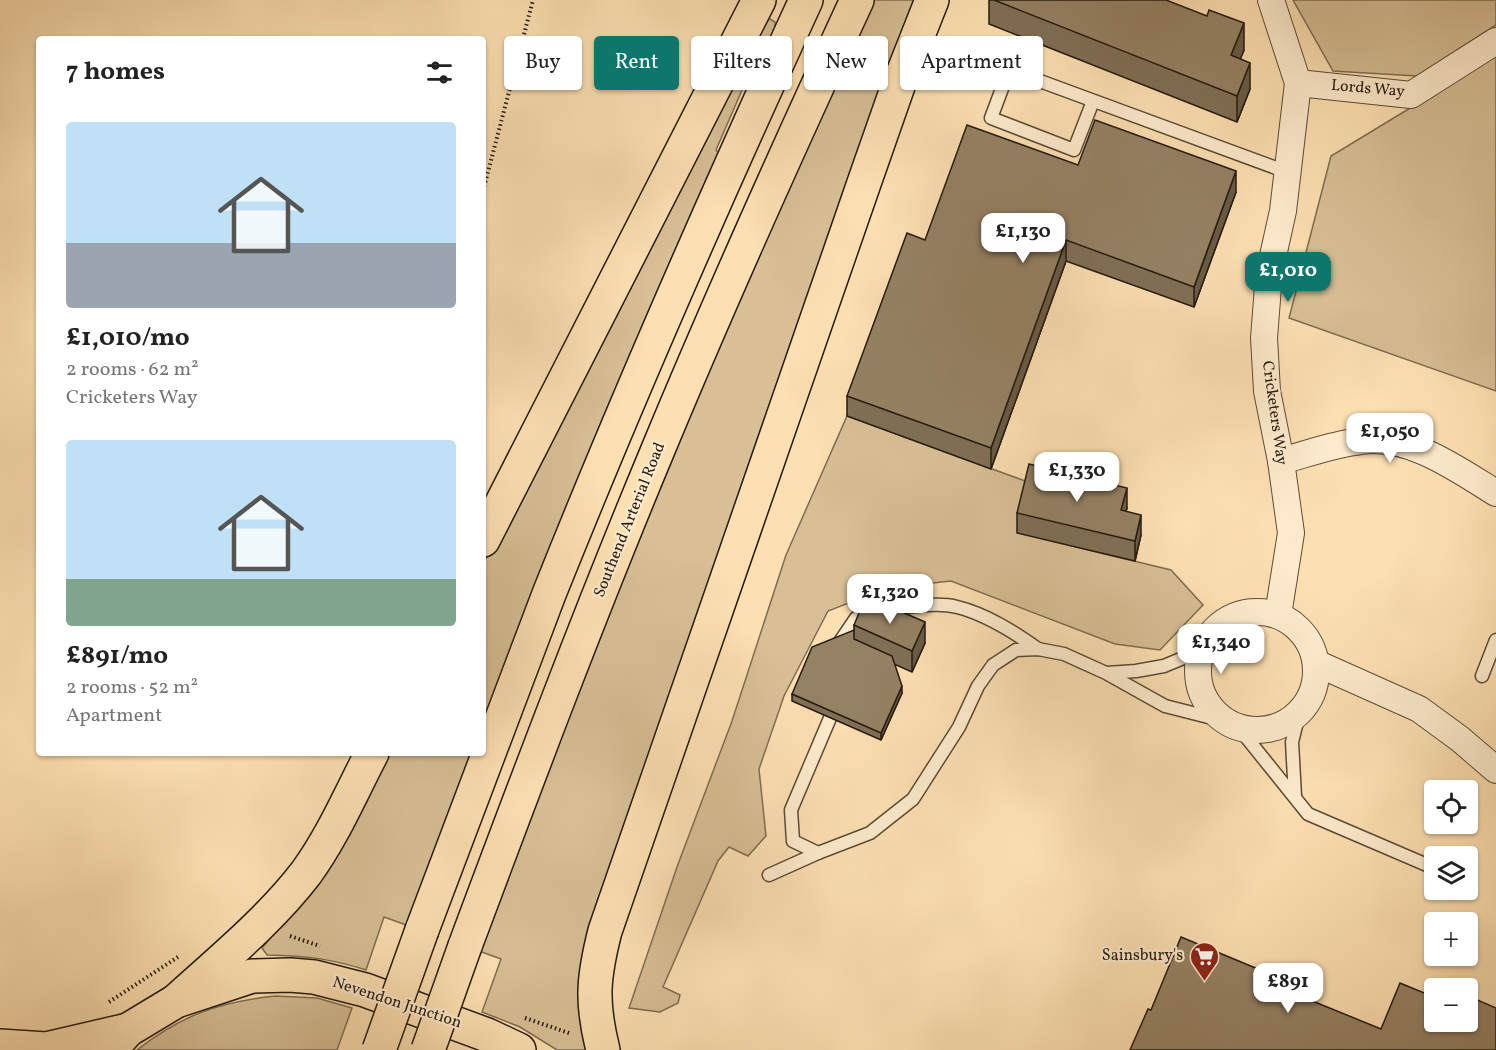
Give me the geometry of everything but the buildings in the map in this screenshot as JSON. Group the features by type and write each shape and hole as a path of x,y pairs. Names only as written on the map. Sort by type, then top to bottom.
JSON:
{"main road":[{"path":"486,534 759,0"},
{"path":"379,1050 422,930 546,604 711,208 806,0"},
{"name":"Southend Arterial Road","path":"428,1050 526,781 656,453 857,0"},
{"path":"603,1050 594,1006 594,982 605,931 898,86 932,0"},
{"path":"176,1001 290,893 308,870 329,835 370,756"},
{"name":"Nevendon Junction","path":"0,1046 46,1049 119,1040 176,1001 252,976 290,975 314,977 364,990 423,1010 519,1050"}],"street":[{"name":"Cricketers Way","path":"1271,0 1298,83 1283,212 1269,274 1264,338 1267,391 1281,461 1291,533 1278,615"},
{"name":"Lords Way","path":"1298,83 1411,95 1496,41"},
{"path":"1281,461 1363,440 1393,442 1428,452 1496,493"},
{"path":"1256,610 1278,615 1297,626 1308,639 1316,663 1314,690 1299,714 1277,728 1248,730 1231,724 1210,708 1199,686 1200,651 1214,629 1235,615 1256,610"},
{"path":"1316,663 1419,710 1461,739 1496,770"}],"lane":[{"path":"1093,101 1074,150 991,118 1009,70 1287,172"},
{"path":"839,643 856,618 885,611 934,605 956,606 1013,632 1038,649"},
{"path":"1482,676 1496,640"},
{"path":"769,875 870,833 913,800 959,727 978,686 993,665 1016,650 1038,649 1064,654 1106,673 1165,706 1231,724 1295,796 1308,814 1424,864"},
{"path":"1106,673 1164,666 1200,651"},
{"path":"1295,796 1292,742 1299,714"},
{"path":"818,853 793,841 791,810 830,718"}],"path":[{"path":"486,180 533,0"},
{"path":"108,1003 187,951"}],"shaded area":[{"path":"873,0 917,0 904,36 900,36 900,49 888,83 888,36 857,36"},
{"path":"1293,0 1496,0 1496,25 1417,76 1333,71"},
{"path":"765,19 775,22 773,36 754,36"},
{"path":"1496,56 1496,391 1289,318 1331,156"},
{"path":"726,90 742,90 716,150 720,155 486,720 486,558"},
{"path":"833,90 886,90 597,915 589,1050 557,1050 520,1027 482,1012 501,959 479,951 604,621 728,324"},
{"path":"847,416 1028,482 1018,533 1171,570 1203,605 1160,650 1115,644 951,581 887,588 828,611 784,696 759,769 766,836 748,856 729,847 718,861 663,987 680,995 678,1003 660,1012 629,1008 677,867 732,721 786,555"},
{"path":"385,756 472,756 409,926 384,917 366,970 317,958 267,955 262,948 301,902"},
{"path":"275,996 317,998 352,1008 337,1050 137,1050 170,1028 202,1012 236,1002"}],"place":[{"name":"Sainsbury's","path":"1204,982"}]}
